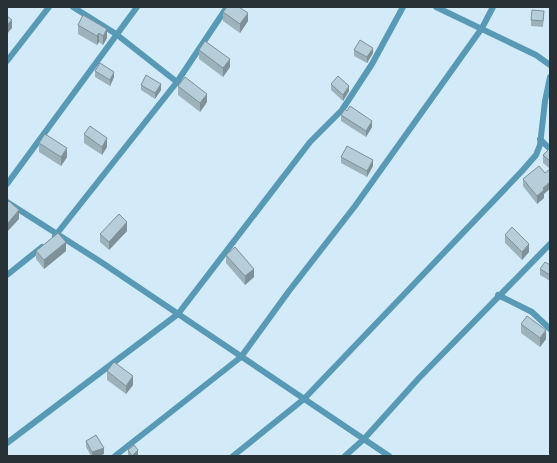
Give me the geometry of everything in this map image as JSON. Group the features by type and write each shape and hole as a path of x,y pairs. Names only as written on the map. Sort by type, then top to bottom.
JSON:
{"street":[{"path":"7,61 49,7"},
{"path":"73,7 116,34 177,82"},
{"path":"7,184 137,7"},
{"path":"52,239 58,234 177,82 227,7"},
{"path":"7,442 178,314 310,142 342,110 372,64 403,7"},
{"path":"436,7 536,55 550,65"},
{"path":"115,456 241,357 289,291 355,206 482,28 493,7"},
{"path":"233,456 304,399 536,155 550,77"},
{"path":"540,139 550,149"},
{"path":"7,202 58,234 389,456"},
{"path":"7,275 46,244"},
{"path":"345,456 364,439 419,378 498,295 550,244"},
{"path":"498,295 532,312 550,329"}],"building":[{"path":"227,7 239,7 248,13 240,24 223,12"},
{"path":"532,10 544,11 543,21 531,20"},
{"path":"83,15 107,29 103,36 99,33 97,36 78,25"},
{"path":"7,16 12,20 7,25"},
{"path":"360,40 373,48 367,57 354,50"},
{"path":"205,41 230,59 223,68 199,50"},
{"path":"100,63 114,72 110,80 95,71"},
{"path":"146,75 161,84 155,93 141,85"},
{"path":"338,76 349,86 343,95 331,84"},
{"path":"185,77 207,94 200,103 178,86"},
{"path":"350,106 372,121 366,131 341,115 345,109 347,111"},
{"path":"90,126 107,138 102,147 84,134"},
{"path":"45,134 67,148 61,157 39,143"},
{"path":"347,146 373,160 367,171 341,157"},
{"path":"550,148 550,161 543,155"},
{"path":"539,166 545,173 550,169 550,182 537,196 523,179"},
{"path":"9,201 19,210 7,224 7,203"},
{"path":"119,214 127,222 109,242 100,234"},
{"path":"512,227 529,244 522,252 505,235"},
{"path":"58,233 66,242 44,260 36,251"},
{"path":"235,247 254,269 245,276 226,255"},
{"path":"545,262 550,265 550,275 540,269"},
{"path":"527,316 546,330 540,338 521,324"},
{"path":"114,362 133,376 126,386 107,371"},
{"path":"96,435 104,448 92,452 86,441"},
{"path":"134,445 138,450 132,456 128,450"}]}
